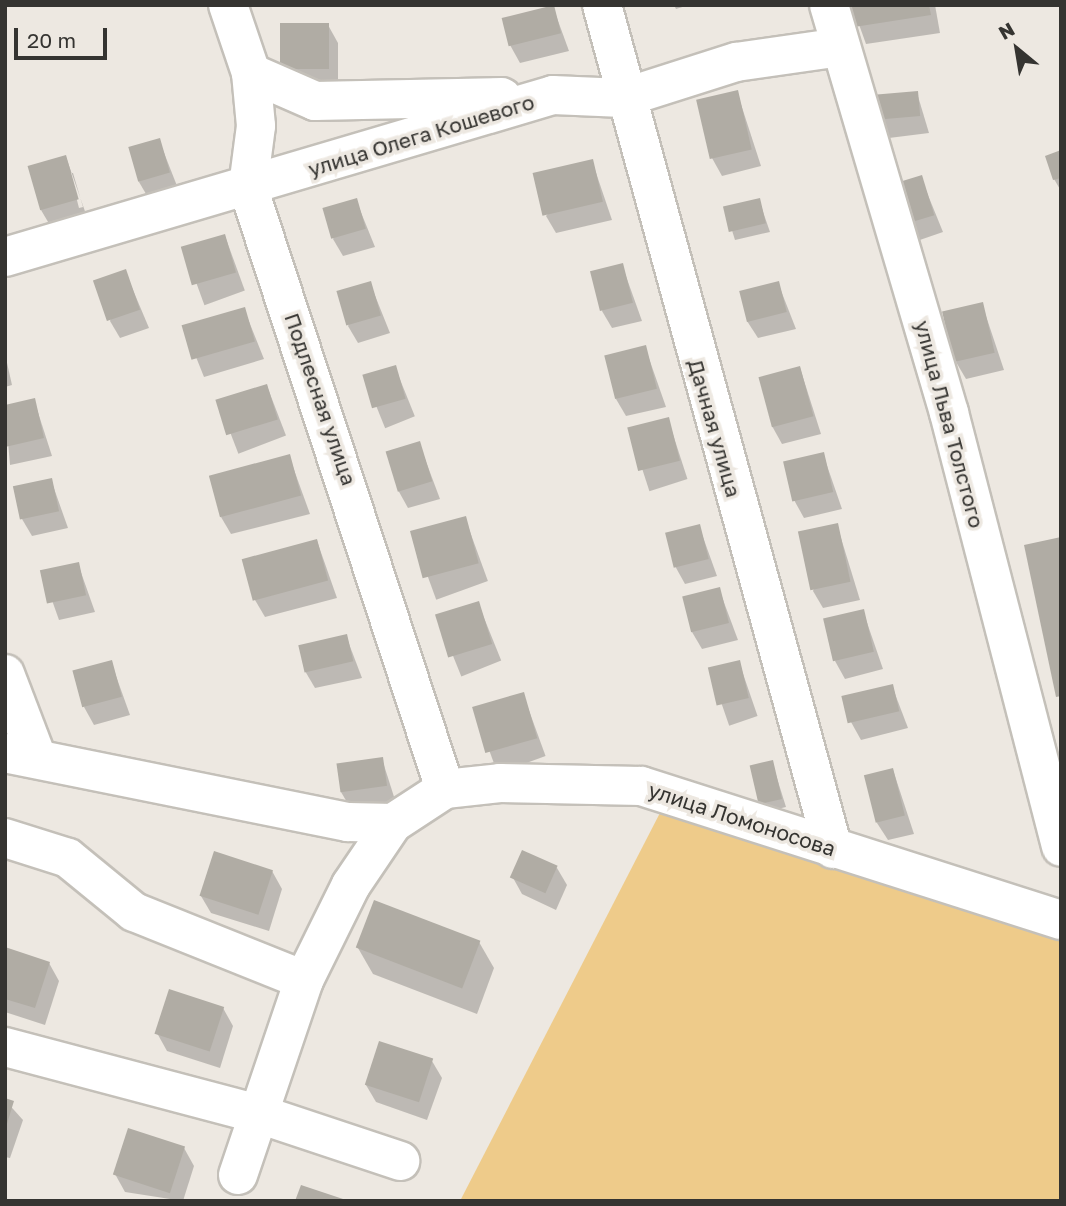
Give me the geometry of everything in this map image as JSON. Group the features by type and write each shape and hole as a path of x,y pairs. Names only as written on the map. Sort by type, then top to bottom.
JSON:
{"street":[{"name":"Подлесная улица","path":"228,5 250,73 256,126 248,187 444,789"},
{"name":"Дачная улица","path":"602,5 623,98 833,849"},
{"name":"улица Льва Толстого","path":"829,5 949,413 1061,847"},
{"name":"улица Олега Кошевого","path":"5,257 553,95 623,98 736,62 841,47"},
{"path":"250,73 315,101 553,95"},
{"path":"5,674 21,756 348,822 393,823"},
{"name":"улица Ломоносова","path":"238,1175 304,980 351,885 393,823 444,789 500,783 641,786 1061,920"},
{"path":"5,838 68,858 134,912 304,980"},
{"path":"5,1047 259,1114 400,1161"}],"shaded area":[{"path":"662,809 1061,940 1061,1201 460,1201"}],"building":[{"path":"554,5 561,33 509,46 502,18"},
{"path":"851,5 929,5 931,15 854,27"},
{"path":"280,23 329,23 329,69 280,69"},
{"path":"738,90 752,149 710,159 696,100"},
{"path":"918,91 920,116 876,120 874,95"},
{"path":"160,138 170,173 138,182 128,147"},
{"path":"1061,150 1061,178 1053,180 1045,156"},
{"path":"66,155 79,199 40,210 28,166"},
{"path":"593,159 603,202 542,216 533,173"},
{"path":"922,175 934,215 902,225 889,185"},
{"path":"357,198 366,229 331,239 322,208"},
{"path":"760,198 766,223 729,232 723,207"},
{"path":"225,234 236,272 192,285 181,247"},
{"path":"623,263 633,303 600,311 590,271"},
{"path":"126,269 140,310 107,321 93,280"},
{"path":"371,281 381,316 346,326 336,291"},
{"path":"779,281 787,312 747,322 739,291"},
{"path":"983,302 995,353 954,362 942,311"},
{"path":"245,307 255,342 191,360 182,325"},
{"path":"646,345 657,389 615,399 604,355"},
{"path":"396,365 406,399 372,408 362,375"},
{"path":"800,366 813,416 772,427 758,377"},
{"path":"267,384 278,419 226,435 215,400"},
{"path":"35,398 44,438 5,447 5,405"},
{"path":"669,417 680,461 638,471 627,427"},
{"path":"420,441 432,481 398,492 386,452"},
{"path":"824,452 833,492 792,501 783,461"},
{"path":"290,454 301,496 220,517 209,476"},
{"path":"52,478 59,511 20,520 13,486"},
{"path":"466,516 479,563 423,578 410,531"},
{"path":"838,523 850,582 810,590 798,532"},
{"path":"700,524 709,559 674,568 665,533"},
{"path":"1061,537 1061,696 1056,697 1024,545"},
{"path":"317,539 328,581 253,601 242,559"},
{"path":"79,562 86,595 47,604 40,570"},
{"path":"720,587 729,623 691,632 682,596"},
{"path":"479,601 492,644 448,657 435,614"},
{"path":"864,609 874,652 833,661 823,618"},
{"path":"347,634 353,661 305,673 298,645"},
{"path":"112,660 122,697 82,707 72,671"},
{"path":"740,660 749,698 717,705 708,667"},
{"path":"893,684 899,711 848,723 841,696"},
{"path":"524,692 537,738 485,753 472,707"},
{"path":"383,757 387,786 340,792 336,764"},
{"path":"773,760 782,799 759,804 750,765"},
{"path":"893,768 905,816 876,823 864,775"},
{"path":"522,850 558,866 545,893 510,877"},
{"path":"214,851 273,870 258,915 199,896"},
{"path":"374,900 480,941 462,988 356,948"},
{"path":"5,947 50,962 35,1008 5,999"},
{"path":"169,989 224,1007 210,1052 154,1034"},
{"path":"379,1041 433,1059 419,1102 365,1085"},
{"path":"5,1098 14,1101 6,1127 5,1127"},
{"path":"128,1128 185,1147 170,1193 113,1175"},
{"path":"301,1185 346,1200 346,1201 295,1201"}]}
